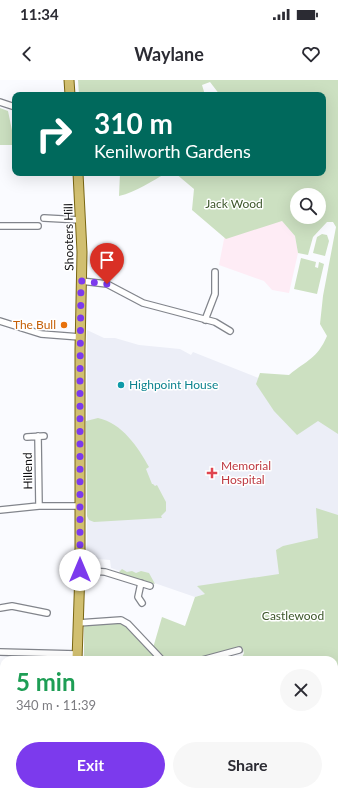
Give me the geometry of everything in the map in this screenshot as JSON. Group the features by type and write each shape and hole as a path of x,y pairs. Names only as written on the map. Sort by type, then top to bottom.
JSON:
{"main road":[{"path":"69,80 70,92"},
{"name":"Shooters Hill","path":"77,656 80,570 81,281 81,220 78,176"}],"street":[{"path":"0,102 12,106"},
{"path":"44,218 81,220"},
{"path":"0,226 38,226"},
{"path":"205,320 215,294 215,272"},
{"path":"81,281 107,284 143,303 205,320 230,331"},
{"path":"0,321 41,334 80,336"},
{"name":"Hillend","path":"26,437 41,436 39,506"},
{"path":"0,510 39,506 80,506"},
{"path":"80,570 105,572 150,586"},
{"path":"141,583 138,597 142,602"},
{"path":"0,608 12,606 47,613"},
{"path":"78,623 121,620 128,624 158,656"},
{"path":"217,656 239,650"},
{"path":"0,652 62,656"}],"shaded area":[{"path":"282,221 295,236 298,253 289,293 272,290 264,281 219,265 225,234"},
{"name":"Memorial Hospital","path":"87,330 104,338 115,338 139,345 180,349 191,355 193,352 316,401 338,431 338,605 205,594 195,597 111,568 110,560 87,558"}],"green space":[{"name":"Jack Wood","path":"78,80 338,80 338,434 318,421 297,435 274,411 256,384 260,373 289,375 319,350 327,336 320,324 323,296 336,227 333,222 326,223 326,188 290,188 290,224 325,224 313,237 308,255 298,253 295,236 282,221 226,239 192,210 194,189 179,176 326,176 326,92 218,92 210,82 202,85 204,92 79,92"},
{"path":"0,108 8,111 12,130 12,145 0,145"},
{"path":"120,176 162,176 138,189 119,196"},
{"path":"322,234 327,235 329,241 325,256 313,253 317,237"},
{"path":"301,258 316,262 315,267 318,268 319,262 324,264 317,294 294,289"},
{"path":"98,418 115,425 122,430 140,452 149,467 146,469 152,484 155,486 157,485 166,502 166,511 161,516 162,518 94,522 89,520 87,516 86,421"},
{"name":"Castlewood","path":"316,508 338,515 338,656 243,656 244,653 242,647 212,656 84,656 84,621 125,618 137,629 153,648 162,617 185,626 195,597 205,594 197,586 279,574 276,550 283,546 318,538"},
{"path":"122,569 127,572 132,571 136,573 141,571 149,573 155,584 121,574 119,572"}],"place":[{"name":"The Bull","path":"64,325"},
{"name":"Highpoint House","path":"121,385"},
{"name":"Memorial Hospital","path":"212,473"}],"route":[{"path":"80,570 81,281 107,284"}]}
